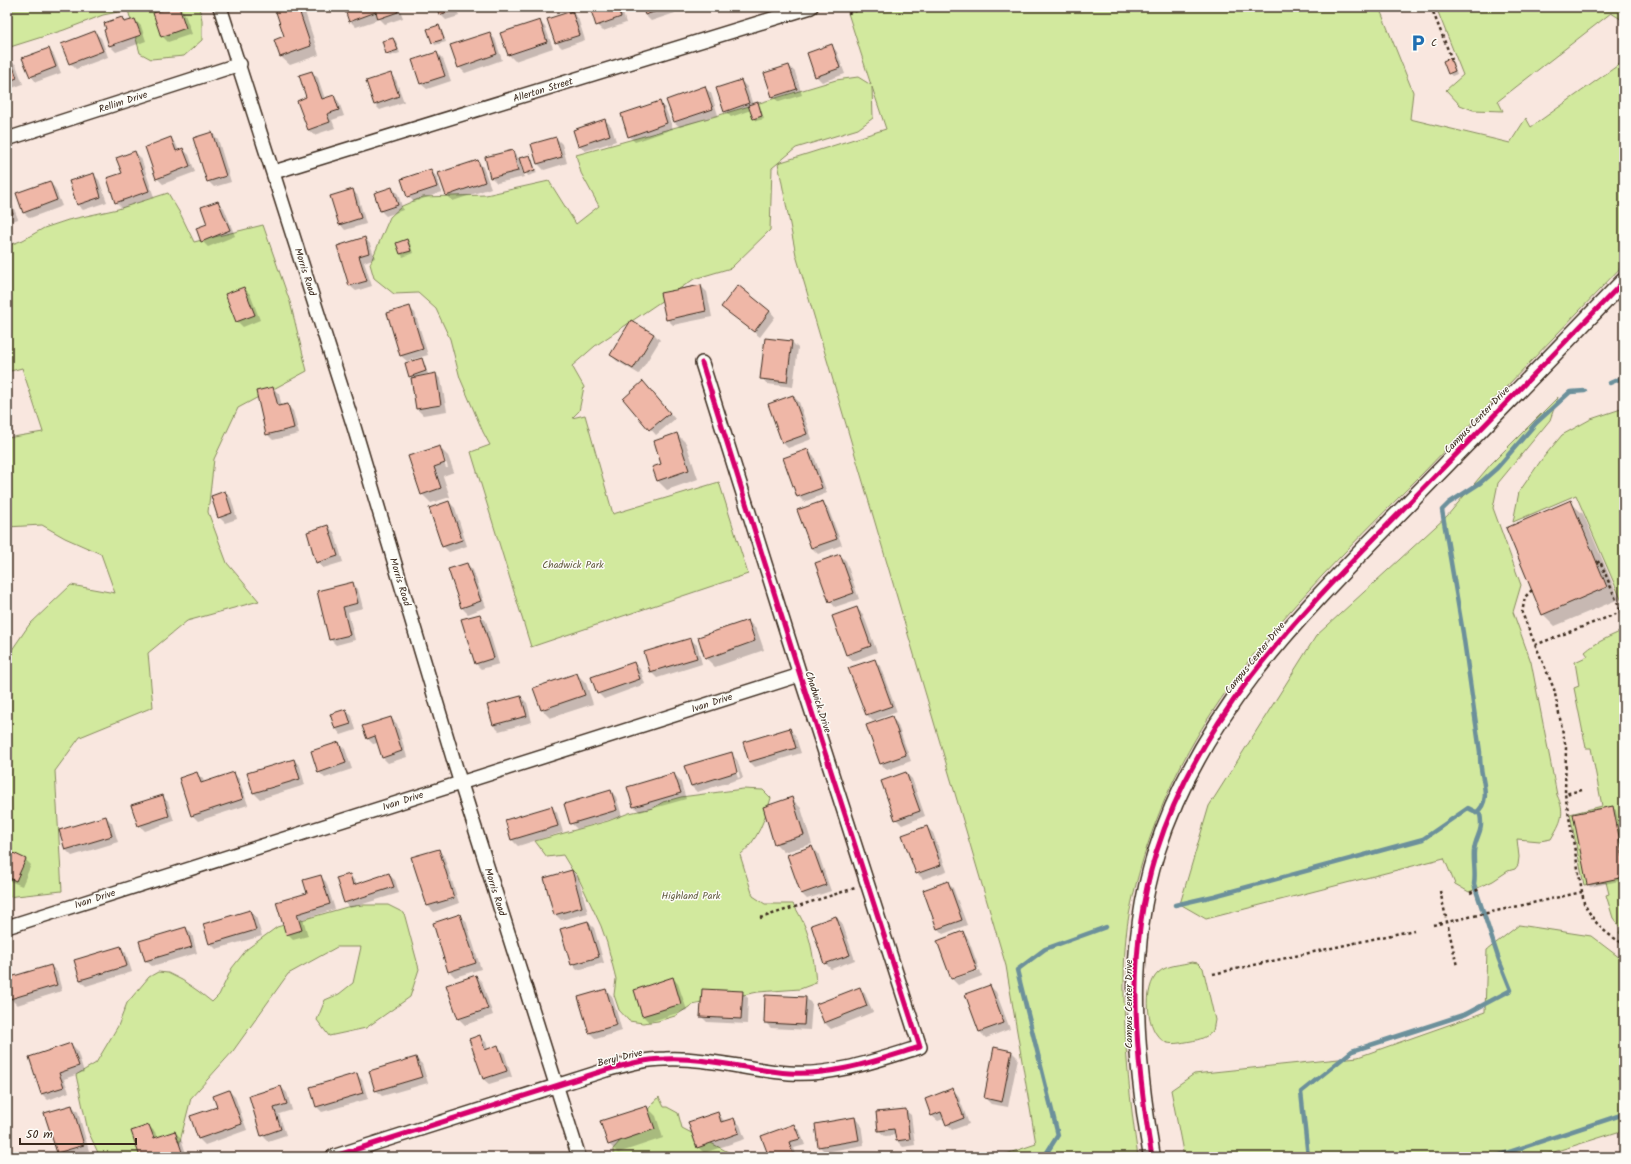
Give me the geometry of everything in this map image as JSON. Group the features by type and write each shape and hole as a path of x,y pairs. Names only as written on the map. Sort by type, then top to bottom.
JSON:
{"street":[{"name":"Morris Road","path":"220,7 240,64 354,426 460,782 579,1157"},
{"name":"Allerton Street","path":"274,172 811,7"},
{"name":"Rellim Drive","path":"7,139 240,64"},
{"name":"Campus Center Drive","path":"1152,1157 1143,1108 1138,1059 1136,1007 1139,938 1146,895 1155,855 1168,819 1193,763 1229,706 1285,634 1342,572 1624,281"},
{"name":"Chadwick Drive","path":"702,363 800,675 920,1047"},
{"name":"Ivan Drive","path":"7,927 800,675"},
{"name":"Beryl Drive","path":"332,1157 626,1064 665,1059 690,1059 789,1073 809,1073 853,1067 920,1047"}],"path":[{"path":"848,13 872,7"},
{"path":"1432,7 1452,60"},
{"path":"1597,563 1600,561 1623,612 1624,619"},
{"path":"1532,590 1525,598 1522,613 1554,690 1566,748 1565,794 1584,903 1591,917 1605,932 1624,944"},
{"path":"1536,645 1623,612"},
{"path":"1565,794 1582,790"},
{"path":"760,918 858,887"},
{"path":"1470,893 1480,889"},
{"path":"1440,891 1457,966"},
{"path":"1433,925 1582,892"},
{"path":"1213,974 1414,930"}],"green space":[{"path":"7,7 199,7 202,20 202,40 184,56 151,59 140,53 128,10 103,15 64,30 7,48"},
{"name":"Chadwick Park","path":"872,7 1379,7 1413,92 1410,119 1510,143 1526,118 1531,127 1624,61 1624,264 1337,560 1282,620 1256,651 1209,717 1182,763 1170,788 1150,837 1142,863 1129,915 1126,935 1124,986 1125,1037 1130,1097 1138,1157 997,1157 1036,1144 1006,966 796,255 778,163 772,168 770,230 731,268 694,279 595,346 572,366 584,387 579,411 572,418 585,415 613,514 719,482 748,574 531,647 471,452 490,445 460,378 450,339 436,309 418,293 394,294 374,278 370,264 390,217 402,206 423,197 486,195 549,181 576,224 599,206 581,173 576,155 716,116 836,80 858,77 871,85 848,13","holes":["872,87 886,129 778,163 796,148 858,129 873,118"]},
{"path":"1436,7 1624,7 1624,21 1611,13 1498,101 1503,111 1473,110 1460,105 1446,90 1463,75"},
{"path":"168,193 194,242 263,225 290,302 307,371 238,408 214,459 208,512 227,563 259,601 187,621 148,653 153,707 80,737 55,771 62,891 7,897 7,657 29,625 71,585 115,593 101,554 65,538 42,525 7,527 7,438 43,432 22,368 7,372 7,246 23,240 44,228 68,220 118,209"},
{"path":"1558,397 1550,420 1498,483 1493,508 1521,585 1513,612 1531,662 1557,795 1562,813 1560,823 1551,839 1540,841 1517,839 1519,857 1518,865 1515,869 1508,871 1493,881 1469,892 1455,884 1444,858 1206,919 1180,904 1209,806 1316,636 1447,516 1491,464"},
{"path":"1624,408 1624,606 1576,495 1513,522 1519,492 1542,459 1562,435 1591,419"},
{"path":"1624,630 1624,935 1619,933 1621,928 1613,918 1606,895 1609,894 1606,882 1584,885 1570,814 1602,806 1591,748 1586,748 1574,688 1579,686 1575,662 1588,656 1585,652 1594,645"},
{"name":"Highland Park","path":"743,789 763,790 771,798 760,829 752,843 740,855 753,896 765,904 793,904 804,924 810,942 816,983 800,989 758,992 692,1005 675,1016 658,1021 643,1023 629,1021 619,1010 614,995 616,979 607,943 601,926 577,875 572,870 563,855 547,857 535,841 608,821 629,813 653,808 663,802 681,797"},
{"path":"363,905 388,905 404,913 419,969 410,997 366,1028 329,1036 317,1020 325,1000 339,994 353,983 361,947 337,947 288,974 233,1051 191,1098 176,1157 100,1157 88,1131 76,1075 96,1063 118,1026 127,1003 149,977 158,972 168,973 182,980 212,1002 219,995 232,968 247,949 277,927 347,907"},
{"path":"1519,925 1591,936 1624,961 1624,1130 1538,1157 1184,1157 1171,1090 1194,1074 1358,1057 1485,1012 1487,950"},
{"path":"1192,962 1198,963 1203,968 1215,1020 1213,1031 1207,1036 1197,1040 1172,1044 1167,1043 1158,1037 1153,1029 1148,1009 1150,988 1153,980 1161,970"},
{"path":"659,1097 664,1107 678,1113 682,1128 730,1153 733,1157 613,1157 613,1149"}],"building":[{"path":"171,7 179,7 186,28 161,37 153,13"},
{"path":"281,7 298,7 311,46 280,57 274,40 284,36 275,9"},
{"path":"344,7 396,7 398,12 378,19 376,12 349,22"},
{"path":"437,7 453,7 454,10 439,15"},
{"path":"590,7 617,7 621,17 596,26"},
{"path":"642,7 669,7 645,15"},
{"path":"572,11 580,35 555,43 547,19"},
{"path":"122,17 124,22 135,19 141,35 109,46 104,30 106,29 104,23"},
{"path":"540,20 547,42 508,55 500,33"},
{"path":"439,25 444,39 432,43 427,29"},
{"path":"95,31 103,51 69,64 61,44"},
{"path":"490,32 497,54 458,68 450,45"},
{"path":"393,38 398,50 386,54 382,41"},
{"path":"832,44 840,68 815,77 807,53"},
{"path":"49,48 56,67 30,77 22,58"},
{"path":"437,52 445,76 420,84 412,60"},
{"path":"10,58 17,78 7,82 7,59"},
{"path":"1450,58 1455,71 1448,74 1443,61"},
{"path":"789,65 797,89 772,97 764,73"},
{"path":"312,71 322,99 334,95 339,110 327,114 330,122 308,130 297,101 306,97 299,75"},
{"path":"391,73 399,96 374,105 366,81"},
{"path":"741,80 749,103 724,112 716,88"},
{"path":"705,86 713,109 674,122 666,100"},
{"path":"660,101 667,123 628,137 621,114"},
{"path":"758,102 762,116 753,119 748,105"},
{"path":"605,119 610,135 578,146 573,130"},
{"path":"212,132 226,176 207,182 193,138"},
{"path":"171,137 176,151 183,148 190,166 156,179 145,147"},
{"path":"556,137 562,157 537,164 531,144"},
{"path":"513,150 518,171 490,178 485,157"},
{"path":"135,151 149,191 115,203 107,178 122,173 116,158"},
{"path":"530,155 535,170 524,174 519,158"},
{"path":"478,160 485,182 446,196 438,173"},
{"path":"431,169 437,187 407,197 401,179"},
{"path":"94,173 101,197 77,205 69,181"},
{"path":"50,181 57,200 23,213 16,193"},
{"path":"392,187 398,205 380,211 374,193"},
{"path":"353,189 361,218 339,225 330,196"},
{"path":"7,198 13,214 7,216"},
{"path":"218,201 230,230 201,242 196,228 207,224 201,207"},
{"path":"365,237 369,253 359,256 367,281 349,286 337,246"},
{"path":"407,239 411,251 400,254 396,243"},
{"path":"701,285 706,311 666,320 660,293"},
{"path":"738,285 770,311 754,332 721,307"},
{"path":"244,287 255,315 236,322 225,294"},
{"path":"410,306 423,349 400,356 387,313"},
{"path":"631,320 654,334 633,369 610,355"},
{"path":"765,338 792,341 787,382 760,379"},
{"path":"422,358 426,371 409,377 405,363"},
{"path":"436,373 441,405 416,409 411,378"},
{"path":"643,381 670,413 649,430 623,399"},
{"path":"273,387 278,406 288,404 294,428 266,435 256,391"},
{"path":"793,395 807,434 782,443 768,404"},
{"path":"677,433 689,470 657,481 652,467 661,464 654,441"},
{"path":"440,446 445,463 434,467 441,488 421,495 408,456"},
{"path":"808,449 822,488 797,497 783,458"},
{"path":"225,491 232,513 218,518 211,496"},
{"path":"1571,500 1607,587 1542,615 1506,528"},
{"path":"449,501 462,540 442,547 429,508"},
{"path":"823,501 837,539 811,548 797,510"},
{"path":"328,525 338,556 316,563 307,532"},
{"path":"840,554 854,593 829,602 815,563"},
{"path":"467,563 481,601 461,608 448,569"},
{"path":"353,582 358,603 343,607 350,635 329,640 317,591"},
{"path":"857,607 871,646 846,655 832,616"},
{"path":"480,614 494,658 475,664 461,619"},
{"path":"748,620 755,641 705,659 698,637"},
{"path":"691,638 697,658 650,672 644,652"},
{"path":"875,659 892,706 866,715 848,668"},
{"path":"634,662 640,679 597,694 591,677"},
{"path":"577,673 585,695 541,710 533,688"},
{"path":"521,696 527,716 493,725 487,705"},
{"path":"346,709 351,724 335,729 330,714"},
{"path":"892,716 906,755 880,764 866,725"},
{"path":"391,717 402,751 382,758 375,736 367,739 362,726"},
{"path":"790,728 796,748 749,762 743,742"},
{"path":"339,742 346,763 318,773 311,751"},
{"path":"732,752 737,772 691,786 684,766"},
{"path":"294,759 300,779 253,793 247,773"},
{"path":"197,772 201,783 234,772 243,799 191,816 179,778"},
{"path":"906,772 920,811 895,820 881,781"},
{"path":"674,773 681,793 633,807 627,787"},
{"path":"611,790 617,810 570,824 564,804"},
{"path":"163,795 169,816 138,826 131,805"},
{"path":"792,797 804,835 774,844 763,807"},
{"path":"552,806 558,826 511,840 505,820"},
{"path":"1613,806 1624,862 1624,877 1587,885 1573,814"},
{"path":"106,816 112,836 65,850 59,830"},
{"path":"927,826 941,865 916,874 902,835"},
{"path":"812,846 826,885 801,894 787,855"},
{"path":"439,849 454,898 427,906 411,857"},
{"path":"7,850 26,859 16,881 7,877"},
{"path":"572,870 582,907 554,915 544,878"},
{"path":"389,873 394,887 344,903 336,878 350,874 353,885"},
{"path":"321,875 330,904 297,914 302,930 286,935 276,902 307,893 303,880"},
{"path":"948,881 962,920 937,929 923,890"},
{"path":"250,910 256,930 209,944 203,924"},
{"path":"460,914 476,963 448,972 433,923"},
{"path":"836,916 850,955 824,964 811,925"},
{"path":"588,921 599,957 571,965 560,929"},
{"path":"186,927 192,947 145,961 139,941"},
{"path":"963,931 977,970 951,979 937,941"},
{"path":"121,946 127,966 80,980 74,960"},
{"path":"51,965 57,985 10,999 7,988 7,978"},
{"path":"476,975 488,1009 458,1019 446,985"},
{"path":"673,977 681,1004 642,1016 634,990"},
{"path":"990,985 1004,1023 979,1032 965,994"},
{"path":"860,987 867,1006 824,1023 816,1004"},
{"path":"606,989 617,1025 589,1033 578,997"},
{"path":"702,989 743,991 741,1019 700,1017"},
{"path":"765,995 806,997 804,1025 764,1023"},
{"path":"480,1035 485,1050 498,1045 507,1071 483,1079 469,1039"},
{"path":"71,1043 79,1066 59,1073 64,1087 41,1094 29,1057"},
{"path":"994,1047 1012,1051 1002,1102 984,1098"},
{"path":"416,1057 422,1077 375,1091 369,1071"},
{"path":"357,1073 363,1093 316,1107 310,1087"},
{"path":"281,1086 287,1104 274,1108 281,1129 261,1136 249,1096"},
{"path":"953,1088 964,1118 946,1125 941,1112 931,1116 925,1099"},
{"path":"229,1090 242,1124 198,1139 190,1116 217,1107 213,1096"},
{"path":"72,1105 84,1145 57,1153 44,1113"},
{"path":"647,1106 655,1129 608,1145 600,1121"},
{"path":"906,1109 910,1139 896,1141 894,1129 878,1131 876,1112"},
{"path":"718,1112 721,1122 734,1118 739,1133 697,1148 688,1122"},
{"path":"855,1117 859,1140 818,1147 815,1124"},
{"path":"794,1124 800,1139 789,1142 794,1157 769,1157 761,1136"},
{"path":"149,1125 154,1138 175,1131 183,1155 176,1157 140,1157 131,1131"},
{"path":"517,1154 518,1157 507,1157"}],"waterway":[{"path":"1610,383 1624,377"},
{"path":"1476,813 1481,808 1485,798 1485,792 1463,633 1442,510 1449,503 1480,483 1497,468 1536,423 1570,392 1585,391"},
{"path":"1175,905 1214,896 1423,839 1468,808 1480,814 1481,826 1474,851 1474,884 1499,960 1511,990 1466,1014 1352,1051 1301,1092 1308,1157"},
{"path":"1038,1157 1046,1154 1058,1135 1017,970 1045,949 1106,927"},
{"path":"1494,1157 1624,1114"}],"cycle path":[{"path":"1152,1157 1141,1081 1136,1005 1140,928 1146,890 1156,853 1176,801 1200,753 1228,708 1260,665 1295,624 1369,544 1624,281"},
{"path":"332,1157 606,1070 643,1061 658,1059 696,1060 789,1073 806,1073 839,1070 872,1062 920,1047 800,675 702,363"}],"place":[{"name":"C","path":"1418,43"}]}
